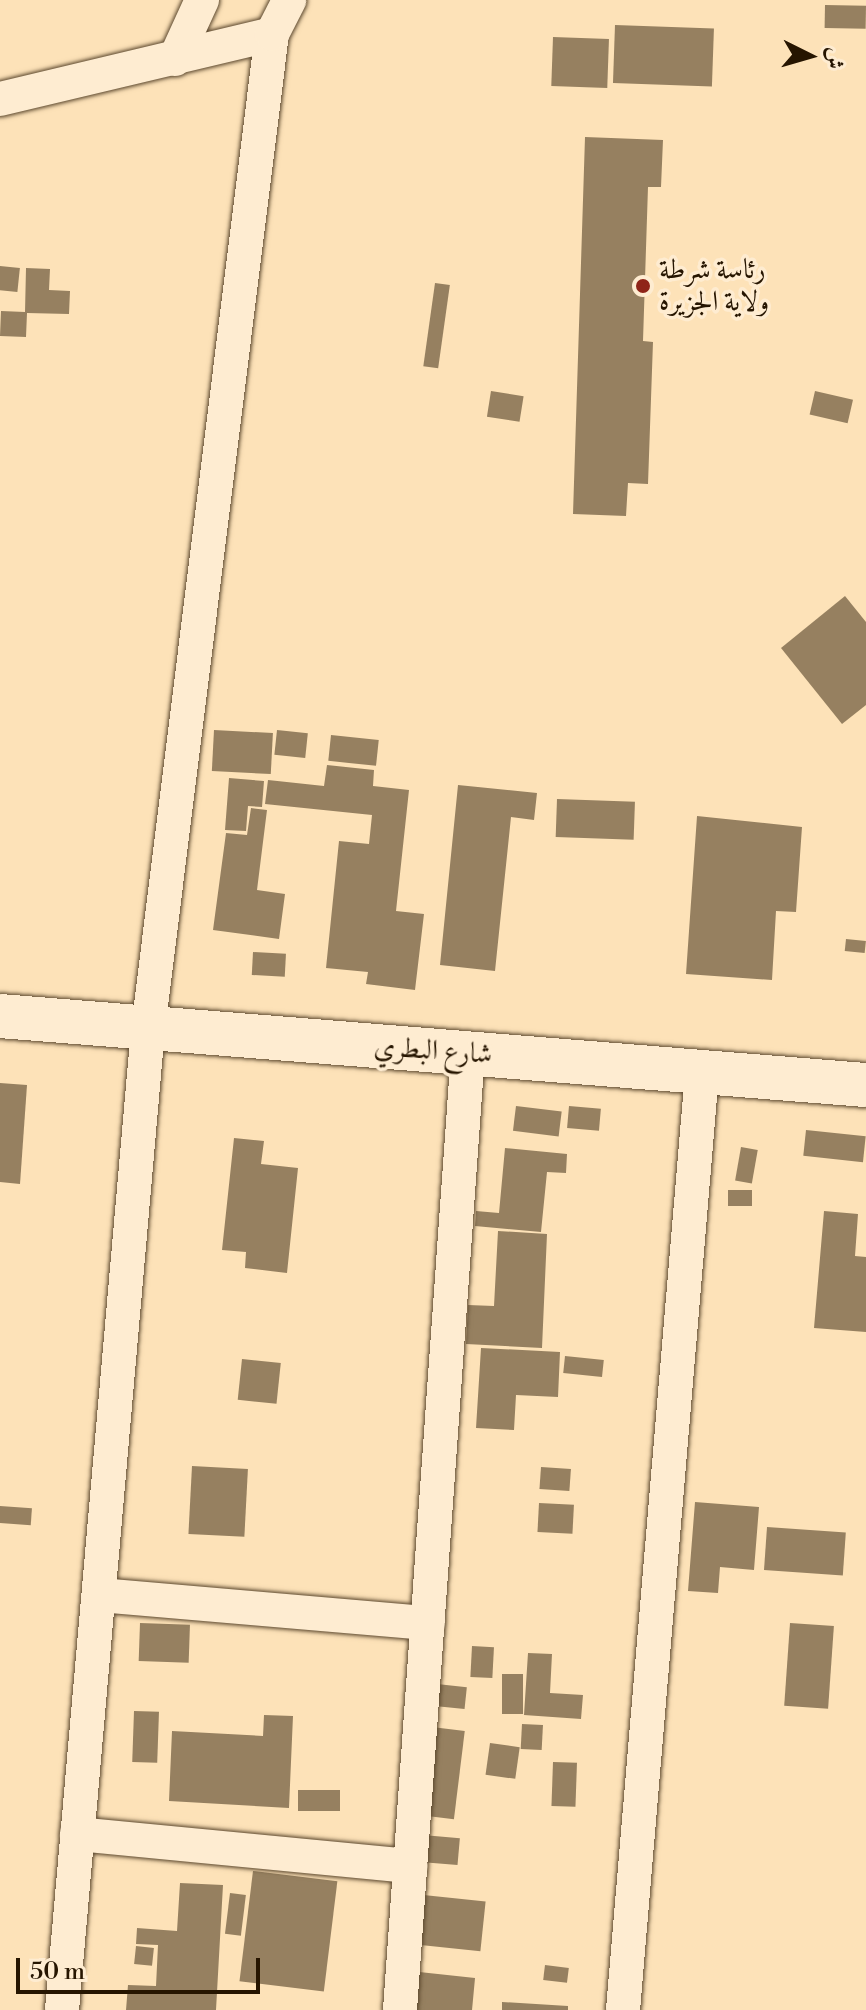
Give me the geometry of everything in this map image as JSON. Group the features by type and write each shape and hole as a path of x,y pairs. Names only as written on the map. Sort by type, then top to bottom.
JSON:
{"main road":[{"name":"شارع البطري","path":"0,1016 866,1085"}],"street":[{"path":"175,59 202,0"},
{"path":"62,2010 148,1029 272,34 289,0"},
{"path":"0,99 272,34"},
{"path":"400,2010 468,1053"},
{"path":"623,2010 702,1074"},
{"path":"99,1595 428,1623"},
{"path":"77,1834 410,1866"}],"building":[{"path":"825,5 866,6 866,29 825,28"},
{"path":"615,25 714,28 712,86 613,83"},
{"path":"553,37 609,39 607,88 551,86"},
{"path":"585,137 663,140 661,187 648,187 643,341 653,342 648,484 628,483 626,516 573,514"},
{"path":"0,266 20,268 17,292 0,290"},
{"path":"26,268 50,269 49,290 70,291 69,314 27,313 26,337 0,336 1,311 25,312"},
{"path":"435,283 450,285 438,368 423,366"},
{"path":"491,391 524,396 520,422 487,417"},
{"path":"815,391 853,400 848,423 810,414"},
{"path":"845,596 866,622 866,705 842,724 781,648"},
{"path":"214,730 273,733 271,774 212,771"},
{"path":"277,730 308,733 305,758 274,755"},
{"path":"331,735 379,740 376,766 328,761"},
{"path":"327,765 374,770 373,786 409,790 396,911 424,914 415,990 366,984 368,972 326,968 339,841 369,844 372,815 265,804 268,780 324,786"},
{"path":"229,778 264,781 262,807 248,806 246,831 225,830"},
{"path":"458,785 537,793 534,820 511,817 495,971 440,965"},
{"path":"557,799 635,802 634,840 556,837"},
{"path":"251,808 267,810 257,890 285,894 279,939 213,930 226,833 247,835"},
{"path":"697,816 802,827 796,912 776,911 772,980 686,974"},
{"path":"846,939 866,941 865,953 845,951"},
{"path":"253,952 286,954 285,977 252,975"},
{"path":"0,1083 27,1085 20,1184 0,1182"},
{"path":"516,1106 562,1112 559,1136 513,1131"},
{"path":"569,1106 601,1109 599,1131 567,1128"},
{"path":"806,1130 866,1136 863,1162 803,1156"},
{"path":"234,1138 264,1141 261,1164 298,1168 287,1273 245,1268 246,1252 222,1250"},
{"path":"741,1147 758,1150 752,1183 735,1180"},
{"path":"505,1148 567,1154 566,1173 547,1172 541,1232 475,1226 476,1211 499,1213"},
{"path":"728,1190 752,1190 752,1206 728,1206"},
{"path":"824,1211 858,1214 855,1256 866,1257 866,1332 814,1328"},
{"path":"498,1231 547,1234 542,1348 466,1344 468,1305 494,1306"},
{"path":"481,1348 560,1352 558,1397 516,1395 514,1430 476,1428"},
{"path":"565,1356 604,1360 602,1377 563,1373"},
{"path":"242,1359 281,1363 277,1404 238,1400"},
{"path":"192,1466 248,1469 244,1537 188,1534"},
{"path":"541,1467 571,1469 569,1491 539,1489"},
{"path":"695,1502 759,1507 754,1570 720,1567 718,1593 688,1591"},
{"path":"539,1503 574,1505 572,1534 537,1532"},
{"path":"0,1506 32,1508 31,1525 0,1523"},
{"path":"767,1527 846,1533 843,1575 764,1570"},
{"path":"140,1623 190,1625 189,1663 139,1661"},
{"path":"790,1623 834,1626 828,1709 784,1706"},
{"path":"472,1646 494,1647 492,1678 470,1677"},
{"path":"528,1653 552,1654 550,1693 583,1695 581,1719 524,1715"},
{"path":"502,1674 523,1674 523,1714 502,1714"},
{"path":"437,1684 467,1687 465,1709 435,1706"},
{"path":"134,1711 159,1712 157,1763 132,1762"},
{"path":"264,1715 293,1716 289,1808 169,1801 172,1731 263,1736"},
{"path":"522,1724 543,1725 542,1750 521,1749"},
{"path":"432,1727 465,1731 454,1819 421,1815"},
{"path":"490,1743 520,1747 515,1779 486,1775"},
{"path":"553,1762 577,1763 575,1807 551,1806"},
{"path":"298,1790 340,1790 340,1811 298,1811"},
{"path":"423,1835 460,1838 458,1865 421,1862"},
{"path":"253,1871 337,1881 324,1992 239,1981"},
{"path":"180,1883 223,1885 216,2010 126,2010 128,1985 156,1986 158,1945 136,1944 137,1928 177,1931"},
{"path":"230,1893 246,1895 241,1936 225,1934"},
{"path":"414,1894 486,1902 480,1951 409,1944"},
{"path":"136,1946 154,1948 152,1966 134,1964"},
{"path":"545,1965 569,1968 567,1983 543,1980"},
{"path":"410,1971 475,1978 472,2010 406,2010"},
{"path":"502,2002 568,2006 568,2010 502,2010"}],"place":[{"name":"رئاسة شرطة ولاية الجزيرة","path":"643,286"}]}
